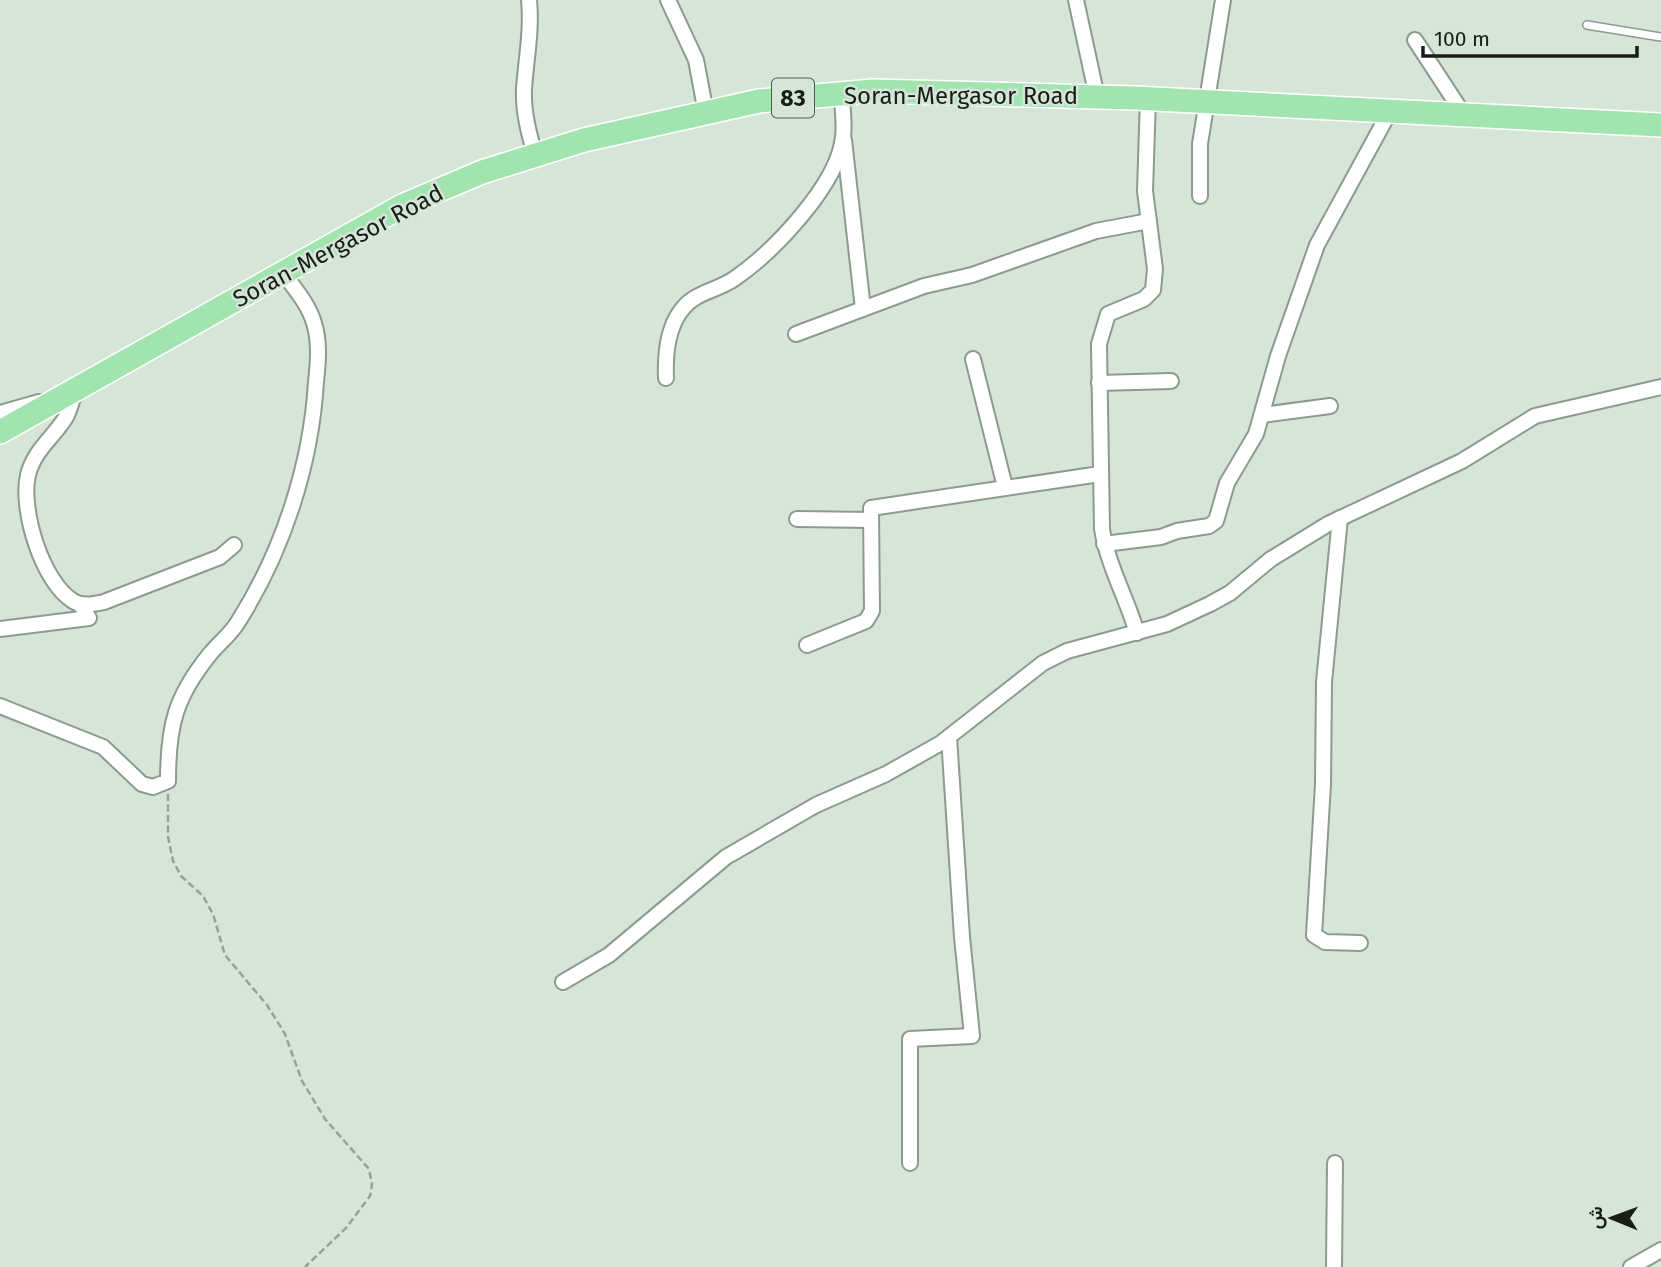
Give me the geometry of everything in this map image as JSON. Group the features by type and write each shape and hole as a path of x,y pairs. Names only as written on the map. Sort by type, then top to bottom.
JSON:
{"main road":[{"name":"Soran-Mergasor Road","path":"0,432 402,206 482,172 584,140 759,101 873,91 1148,98 1661,125"}],"street":[{"path":"528,0 531,23 524,91 526,117 535,155"},
{"path":"667,0 696,60 706,113"},
{"path":"1076,0 1097,97"},
{"path":"1200,196 1200,144 1223,0"},
{"path":"1415,40 1464,114"},
{"path":"842,94 843,138 863,309"},
{"path":"1137,634 1125,593 1104,544 1100,474 1099,344 1108,314 1144,299 1153,290 1155,269 1145,191 1148,98"},
{"path":"1104,544 1160,537 1177,531 1209,526 1216,520 1227,483 1248,451 1262,415 1278,356 1317,245 1335,207 1390,111"},
{"path":"666,378 665,354 682,309 695,297 726,284 745,271 776,242 833,170 843,138"},
{"path":"796,334 1096,231 1149,221"},
{"path":"0,706 103,747 142,784 153,787 168,781 171,722 185,686 237,625 265,571 299,488 315,410 318,354 314,323 300,295 284,274"},
{"path":"973,359 1005,488"},
{"path":"1099,383 1171,381"},
{"path":"563,982 609,955 685,888 735,851 816,805 886,774 949,737 1043,663 1067,651 1137,634 1210,604 1230,593 1271,559 1340,518 1462,461 1535,416 1661,387"},
{"path":"0,413 75,392"},
{"path":"75,392 67,416 37,452 28,476 29,516 47,568 60,589 80,604 104,602 139,591 220,557 234,545"},
{"path":"1262,415 1330,406"},
{"path":"807,645 866,621 873,611 871,508 1100,474"},
{"path":"1340,518 1324,682 1323,785 1313,920 1314,935 1318,940 1360,943"},
{"path":"797,519 871,520"},
{"path":"0,628 89,618 80,604"},
{"path":"910,1163 910,1039 972,1036 962,937 949,737"},
{"path":"1334,1267 1335,1163"},
{"path":"1631,1267 1661,1250"}],"lane":[{"path":"1587,25 1661,37"}],"path":[{"path":"168,781 168,837 173,861 181,876 203,896 213,914 225,956 267,1005 285,1034 302,1082 325,1119 369,1169 372,1184 370,1196 346,1228 305,1267"}]}
